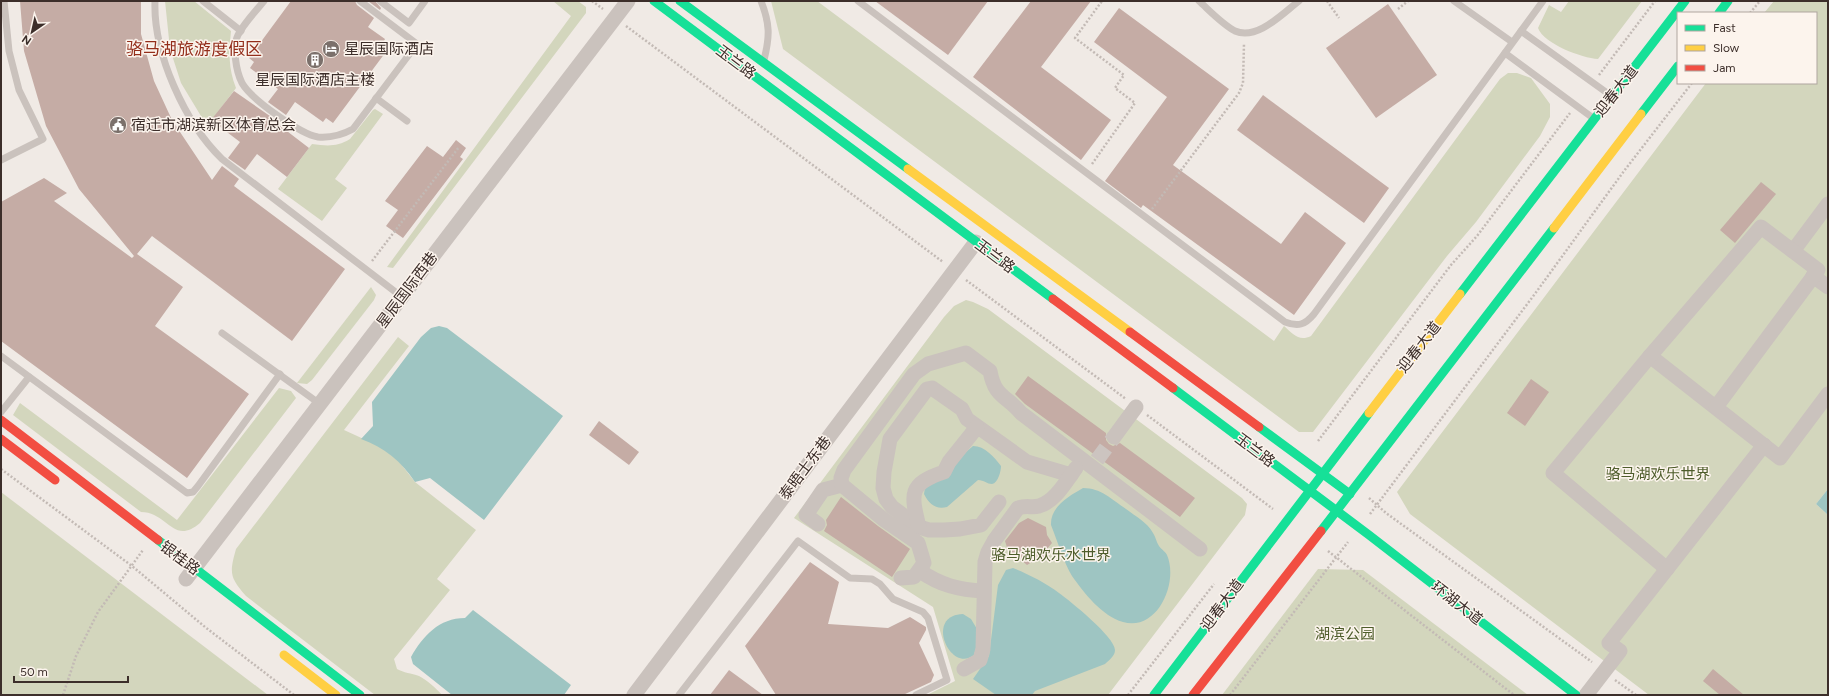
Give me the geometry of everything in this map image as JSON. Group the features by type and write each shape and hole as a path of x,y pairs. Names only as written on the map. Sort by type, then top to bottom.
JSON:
{"street":[{"name":"星辰国际西巷","path":"188,577 628,1"},
{"name":"玉兰路","path":"680,1 761,71 976,242 1337,511"},
{"name":"迎春大道","path":"1154,695 1286,519 1323,473 1685,1"},
{"path":"1720,12 1728,1"},
{"name":"玉兰路","path":"658,4 761,71 1323,473 1353,490"},
{"path":"1193,695 1337,511 1677,67"},
{"path":"1793,251 1828,204"},
{"path":"1667,569 1553,473 1650,356 1761,227 1818,270 1716,407"},
{"name":"泰晤士东巷","path":"634,695 976,242"},
{"path":"1813,276 1828,287"},
{"path":"901,578 914,577 920,571 924,563 918,542 883,519 842,485 841,478 844,470 914,374 928,364 966,353 990,371 992,384 1004,398 1090,462 1098,474 1200,549"},
{"path":"1650,356 1780,458 1828,394"},
{"path":"999,502 981,525 955,529 929,530 919,527 892,507 886,499 883,488 884,472 890,439 922,393 927,389 932,388 962,409 967,419 1027,462 1071,474"},
{"path":"1114,437 1136,407"},
{"name":"银桂路","path":"1,420 188,577 360,695"},
{"path":"919,527 913,502 915,491 925,479 944,472 949,462 977,427"},
{"path":"1,439 63,486"},
{"path":"1586,695 1620,651 1609,642 1764,445"},
{"path":"964,669 980,660 982,655 985,562 988,552 1008,520 1018,508 1026,505 1037,507 1050,500 1071,474 1090,462"},
{"path":"818,524 806,515 823,490 842,485"},
{"name":"环湖大道","path":"1337,511 1576,695"},
{"path":"920,571 932,579 955,588 984,591"},
{"path":"274,647 336,695"}],"lane":[{"path":"1,160 43,139 19,90 9,51 4,1"},
{"path":"155,1 158,35 174,86 188,115 211,149 402,297"},
{"path":"203,1 241,31"},
{"path":"264,1 238,35 236,48 238,71 243,84 253,96 294,128 318,137 340,136 353,129 417,44 360,1"},
{"path":"380,1 409,23 425,1"},
{"path":"658,4 670,1"},
{"path":"761,1 766,16 769,38 761,71"},
{"path":"858,1 1285,322 1299,325 1307,321 1314,314 1543,1"},
{"path":"1199,1 1227,26 1235,31 1244,33 1260,30 1299,1"},
{"path":"1454,1 1512,42"},
{"path":"1521,32 1612,96"},
{"path":"1505,53 1595,119"},
{"path":"376,98 408,121"},
{"path":"222,332 320,404"},
{"path":"1,356 187,493 193,492 198,486 280,374"},
{"path":"1,412 29,377"},
{"path":"679,695 798,542 850,578 872,579 880,584 893,599 923,612 928,618 947,680 916,695"}],"path":[{"path":"592,1 1286,519"},
{"path":"1086,172 1135,103 1115,88 1124,75 1076,38 1102,1"},
{"path":"1326,1 1339,18"},
{"path":"1398,8 1408,1"},
{"path":"1593,83 1655,1"},
{"path":"1751,12 1760,1"},
{"path":"1146,218 1239,93 1243,83 1244,74 1244,33"},
{"path":"1230,695 1377,505 1624,171 1691,84"},
{"path":"1318,441 1451,264 1477,236 1576,105"},
{"path":"366,270 458,147"},
{"path":"1,469 132,566 205,627 294,695"},
{"path":"1353,490 1377,505 1636,695"},
{"path":"1313,540 1514,695"},
{"path":"64,695 76,656 98,612 144,548"},
{"path":"1128,695 1216,582"}],"green space":[{"path":"165,1 194,1 231,31 230,60 233,81 236,88 207,126 181,83 170,49"},
{"path":"553,1 578,1 586,7 586,13 393,268 387,267 571,16"},
{"path":"771,1 817,1 1274,341 1284,326 1300,338 1307,338 1311,336 1500,79 1508,73 1517,73 1531,78 1550,104 1550,117 1540,136 1476,222 1447,256 1313,432 1299,432 783,49"},
{"path":"1569,1 1642,1 1598,59 1583,56 1555,45 1542,34 1538,28 1549,5 1561,12"},
{"name":"骆马湖欢乐世界","path":"1774,1 1828,1 1828,489 1816,504 1828,515 1828,695 1649,695 1410,514 1397,492 1705,84 1817,84 1817,12 1765,12"},
{"path":"375,109 383,114 335,179 347,188 322,221 278,189 312,144 332,145 350,139"},
{"path":"371,287 376,295 374,300 312,380 307,384 297,383"},
{"name":"骆马湖欢乐水世界","path":"966,300 988,309 1242,498 1247,504 1245,515 1108,695 927,695 955,681 933,607 794,518 944,317 954,306"},
{"path":"398,337 409,346 344,430 379,446 397,459 415,482 476,530 437,579 450,590 394,659 397,669 419,676 431,684 442,695 375,695 246,596 232,575 232,564 236,549"},
{"path":"279,388 291,391 296,398 200,523 191,529 183,531 177,530 150,513 141,512 13,415 20,403 177,520"},
{"path":"1,492 268,695 1,695"},
{"name":"湖滨公园","path":"1318,569 1363,570 1528,695 1222,695"}],"water":[{"path":"439,326 447,328 563,416 484,520 430,478 415,482 410,474 392,456 361,439 373,426 372,402 421,337 431,328"},
{"path":"973,446 977,446 985,450 1001,466 1000,474 996,481 992,484 978,480 947,507 936,507 928,501 924,494 925,488"},
{"path":"1083,488 1089,488 1101,492 1141,520 1148,526 1158,544 1166,554 1170,566 1170,579 1167,591 1162,603 1155,613 1146,620 1135,623 1123,622 1108,615 1094,603 1069,571 1051,525 1052,519 1057,507 1061,503"},
{"path":"1828,489 1828,515 1816,504"},
{"path":"1013,568 1054,589 1100,628 1113,644 1115,650 1112,658 1105,664 1035,691 1032,695 996,695 973,679 989,656 998,585 1006,570"},
{"path":"473,610 571,685 564,695 452,695 413,664 411,657 427,635 447,621 465,618"},
{"path":"963,614 971,619 980,634 974,655 965,659 957,657 950,651 945,642 943,632 945,624 951,617"}],"building":[{"path":"20,1 141,1 141,34 154,81 172,120 212,180 222,166 239,179 234,186 345,269 292,341 152,236 137,254 183,287 155,326 249,394 187,478 1,341 1,202 44,178 67,193 54,201 132,258 134,256 79,189 46,126 24,51"},
{"name":"星辰国际酒店主楼","path":"291,1 355,1 357,5 374,18 368,27 385,39 382,45 388,49 333,123 326,118 323,122 295,102 286,115 268,102 278,89 250,68 254,62 249,58"},
{"path":"368,1 375,1 381,8 380,10"},
{"path":"875,1 988,1 948,55"},
{"path":"1031,1 1091,1 1041,67 1111,120 1081,160 973,77"},
{"path":"1388,4 1437,75 1376,118 1326,48"},
{"path":"1119,8 1229,89 1173,165 1281,244 1305,212 1346,243 1294,315 1143,205 1141,208 1105,181 1167,97 1094,42"},
{"path":"234,91 280,123 279,125 309,148 287,177 257,154 245,170 228,158 240,142 211,120"},
{"path":"1263,95 1389,188 1364,223 1237,130"},
{"path":"456,140 466,148 460,157 463,159 403,238 386,226 398,210 385,201 427,146 443,157"},
{"path":"1761,182 1776,194 1735,243 1720,230"},
{"path":"1028,376 1106,433 1106,440 1109,444 1113,446 1120,443 1195,498 1180,517 1025,404 1015,394"},
{"path":"1531,379 1549,392 1525,426 1507,413"},
{"path":"599,421 639,452 629,465 589,435"},
{"path":"841,497 910,549 892,577 824,531 827,525 826,520"},
{"path":"1028,518 1046,527 1047,535 1052,543 1046,550 1045,558 1035,560 1027,565 1020,559 1010,557 1005,541 1019,523"},
{"path":"810,562 839,582 828,624 888,628 910,617 926,627 926,630 919,643 934,675 931,682 903,695 776,695 745,646"},
{"path":"1713,669 1744,695 1720,695 1703,681"},
{"path":"729,670 763,695 710,695"}],"tunnel":[{"path":"1097,460 1114,437"}],"traffic: fast":[{"path":"654,1 1053,299"},
{"path":"680,1 908,169"},
{"path":"1460,294 1685,1"},
{"path":"1720,12 1728,1"},
{"path":"1641,114 1677,67"},
{"path":"1321,531 1554,228"},
{"path":"1173,388 1369,535 1576,695"},
{"path":"1154,695 1369,413"},
{"path":"1259,427 1350,494"},
{"path":"158,540 360,695"}],"traffic: slow":[{"path":"1554,228 1641,114"},
{"path":"908,169 1130,332"},
{"path":"1369,413 1460,294"},
{"path":"284,655 336,695"}],"traffic: jam":[{"path":"1053,299 1173,388"},
{"path":"1130,332 1259,427"},
{"path":"1,420 158,540"},
{"path":"1,439 55,480"},
{"path":"1193,695 1321,531"}],"place":[{"name":"星辰国际酒店","path":"331,49"},
{"name":"星辰国际酒店主楼","path":"315,60"},
{"name":"宿迁市湖滨新区体育总会","path":"118,125"}],"district":[{"name":"骆马湖旅游度假区","path":"194,49"}]}
